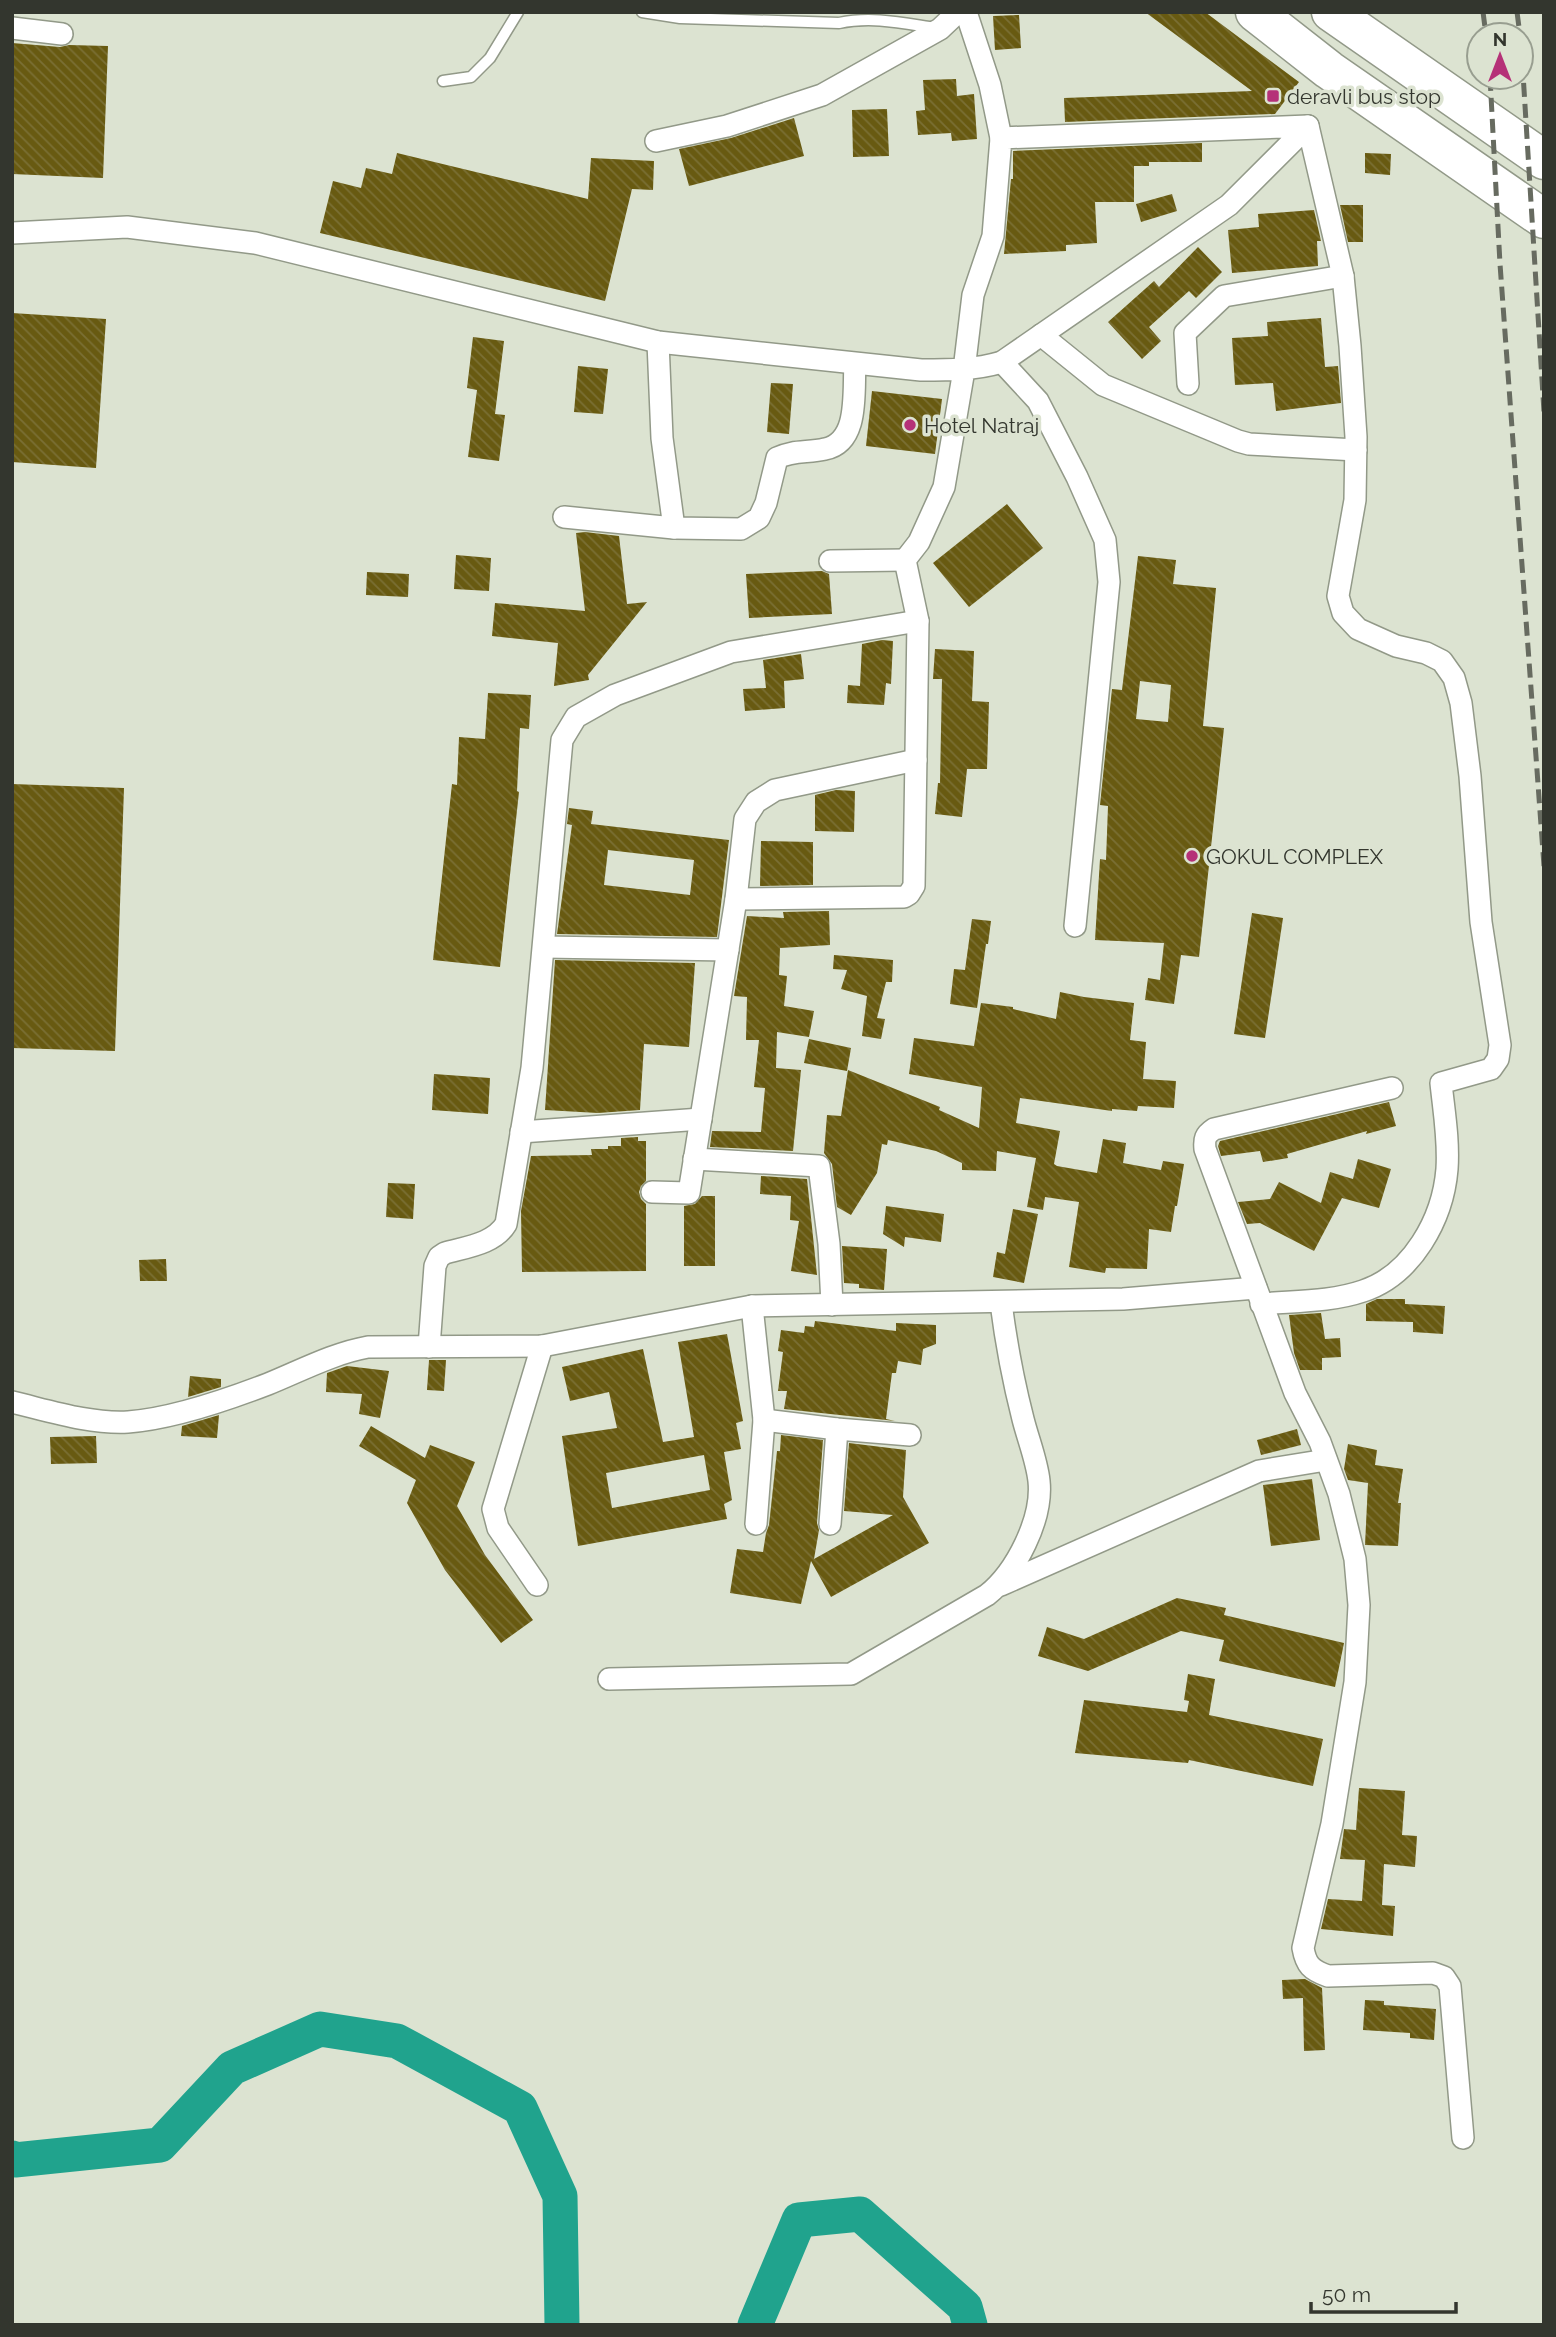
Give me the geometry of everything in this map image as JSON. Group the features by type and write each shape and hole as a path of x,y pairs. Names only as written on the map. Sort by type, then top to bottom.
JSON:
{"highway":[{"path":"1255,12 1314,58 1544,219"},
{"path":"1314,58 1337,17 1544,160"}],"street":[{"path":"656,141 727,126 822,95 940,29 958,12"},
{"path":"736,899 904,897 914,886 918,621 905,560 919,542 944,487 964,370 973,295 993,236 1001,138 990,85 966,12"},
{"path":"12,28 62,34"},
{"path":"1001,138 1308,126"},
{"path":"12,1402 89,1419 126,1422 162,1417 261,1386 349,1350 368,1346 542,1346 752,1306 1259,1296 1339,1297 1363,1291 1394,1275 1423,1240 1441,1201 1447,1138 1441,1083 1491,1069 1498,1059 1500,1045 1481,922 1470,776 1461,703 1454,678 1442,662 1426,653 1396,646 1357,629 1343,613 1338,596 1355,500 1356,450 1350,346 1343,276 1308,126"},
{"path":"12,233 127,227 255,243 658,342 920,370 964,370 1002,362 1229,205 1308,126"},
{"path":"1188,384 1185,333 1224,296 1343,276"},
{"path":"1041,335 1103,385 1238,440 1249,444 1356,450"},
{"path":"658,342 662,438 674,528"},
{"path":"1002,362 1038,401 1077,477 1105,540 1109,582 1075,926"},
{"path":"564,517 674,528 741,529 759,518 766,503 777,458 789,452 826,449 840,444 850,427 855,364"},
{"path":"830,561 905,560"},
{"path":"429,1347 435,1266 439,1257 491,1239 501,1232 506,1224 531,1068 562,740 576,717 615,695 731,652 918,621"},
{"path":"652,1192 689,1193 736,899 745,820 757,803 775,790 916,760"},
{"path":"544,947 728,950"},
{"path":"1392,1088 1214,1129 1204,1139 1205,1149 1295,1393 1320,1442 1339,1494 1355,1559 1359,1605 1355,1682 1332,1824 1303,1948 1305,1962 1314,1971 1328,1976 1433,1973 1444,1977 1450,1986 1463,2138"},
{"path":"521,1132 701,1119"},
{"path":"694,1159 819,1166 829,1244 832,1305"},
{"path":"996,1588 1025,1544 1038,1501 1039,1481 1011,1369 1001,1303"},
{"path":"752,1306 764,1420 756,1524"},
{"path":"537,1584 498,1528 493,1509 542,1346"},
{"path":"764,1420 910,1435"},
{"path":"830,1524 837,1429"},
{"path":"610,1679 851,1674 996,1588 1259,1471 1326,1460"}],"lane":[{"path":"443,81 471,77 490,58 518,12"},
{"path":"642,12 680,19 839,23 857,19 881,19 940,29"}],"building":[{"path":"1145,12 1205,12 1299,82 1275,114 1065,122 1064,98 1252,91"},
{"path":"1019,15 1021,48 995,50 993,16"},
{"path":"12,43 60,47 108,46 103,178 12,174"},
{"path":"956,79 957,96 974,94 977,139 952,141 951,133 918,135 916,111 925,110 923,80"},
{"path":"887,109 889,156 853,157 852,110"},
{"path":"794,118 804,156 689,186 679,149 731,138"},
{"path":"1202,143 1202,162 1149,162 1149,166 1134,166 1134,202 1095,202 1097,243 1066,245 1066,251 1004,254 1013,179 1013,151"},
{"path":"397,153 588,199 591,158 654,161 653,190 632,189 605,301 320,233 333,181 361,188 366,168 392,174"},
{"path":"1365,153 1391,154 1390,175 1365,173"},
{"path":"1172,194 1177,211 1141,222 1136,204"},
{"path":"1340,205 1363,205 1363,242 1348,242"},
{"path":"1314,210 1321,241 1317,241 1318,266 1232,273 1228,230 1259,227 1258,214"},
{"path":"1198,247 1222,272 1196,298 1189,291 1149,327 1161,341 1142,359 1108,322 1154,281 1159,287"},
{"path":"12,313 106,319 96,468 12,462"},
{"path":"1321,318 1325,367 1338,366 1341,403 1276,411 1273,383 1235,385 1232,338 1268,336 1267,322"},
{"path":"473,337 504,341 495,414 505,415 499,461 468,457 477,390 467,388"},
{"path":"578,366 608,369 603,414 574,412"},
{"path":"771,383 793,384 789,434 767,432"},
{"path":"872,391 942,399 935,454 866,446"},
{"path":"1007,504 1043,548 969,607 933,563"},
{"path":"576,533 619,536 627,604 647,602 588,675 589,680 554,686 558,643 492,636 495,603 585,611"},
{"path":"456,555 491,558 489,591 454,589"},
{"path":"1138,556 1176,560 1173,584 1216,588 1203,726 1224,728 1199,957 1181,955 1174,1004 1145,1000 1148,978 1160,980 1164,943 1095,940 1100,859 1106,860 1108,806 1100,805 1112,689 1122,690","holes":["1140,681 1171,685 1168,722 1136,719"]},
{"path":"822,571 829,574 832,614 749,618 746,574"},
{"path":"367,572 409,574 408,597 366,595"},
{"path":"893,641 891,684 886,683 884,705 847,703 848,685 860,686 862,644"},
{"path":"935,649 974,651 972,701 989,702 987,769 967,769 962,817 935,814 940,783 942,679 933,679"},
{"path":"801,654 804,679 784,681 785,708 745,711 743,689 766,688 763,660"},
{"path":"488,693 531,695 529,729 520,728 519,792 500,967 433,960 452,784 457,785 459,737 485,739"},
{"path":"12,784 124,788 115,1051 12,1048"},
{"path":"836,790 855,791 854,832 815,831 815,795"},
{"path":"569,808 593,811 591,824 729,840 717,937 557,934 572,825 567,824","holes":["608,850 694,860 690,895 604,885"]},
{"path":"761,841 813,842 813,885 760,886"},
{"path":"829,911 830,945 780,948 779,975 787,976 784,1006 814,1011 809,1037 777,1032 776,1068 801,1070 793,1151 710,1147 712,1131 761,1132 765,1088 754,1087 759,1040 746,1040 747,997 734,996 747,916 784,918 783,912"},
{"path":"1252,913 1283,918 1265,1038 1234,1034"},
{"path":"972,919 991,921 977,1008 950,1004 954,969 965,970"},
{"path":"834,955 893,960 892,982 886,982 877,1018 885,1019 881,1039 862,1036 867,996 841,989 847,970 833,969"},
{"path":"555,960 695,963 689,1047 644,1044 640,1110 598,1113 545,1110"},
{"path":"1060,992 1134,1003 1130,1040 1146,1042 1143,1079 1176,1081 1174,1108 1138,1106 1137,1111 1112,1111 1020,1098 1016,1123 1060,1131 1054,1164 1057,1166 1097,1173 1103,1139 1126,1143 1123,1163 1161,1170 1163,1161 1184,1164 1171,1232 1149,1229 1147,1269 1106,1268 1105,1273 1069,1267 1079,1202 1045,1197 1043,1210 1027,1207 1036,1158 997,1151 996,1171 962,1170 962,1163 936,1151 888,1140 887,1145 882,1144 877,1173 851,1215 837,1207 832,1164 824,1153 827,1115 841,1116 848,1070 940,1107 939,1110 979,1128 982,1087 909,1074 914,1038 974,1046 981,1003 1013,1007 1056,1019"},
{"path":"809,1039 851,1048 847,1071 804,1063"},
{"path":"434,1074 490,1078 488,1114 432,1110"},
{"path":"1389,1102 1396,1126 1366,1134 1367,1131 1287,1154 1288,1158 1263,1162 1260,1151 1221,1156 1218,1146 1220,1141"},
{"path":"638,1137 638,1141 646,1141 646,1181 639,1192 646,1204 646,1271 522,1272 521,1211 531,1156 592,1155 591,1149 621,1146 621,1138"},
{"path":"1358,1159 1391,1169 1379,1208 1342,1198 1314,1251 1260,1223 1247,1224 1238,1202 1270,1199 1279,1182 1321,1203 1330,1172 1353,1179"},
{"path":"761,1176 807,1179 817,1275 791,1271 799,1221 790,1220 791,1196 760,1194"},
{"path":"388,1183 415,1184 413,1219 386,1217"},
{"path":"702,1196 715,1196 715,1266 684,1266 684,1206 695,1204"},
{"path":"886,1206 944,1214 941,1242 905,1237 904,1247 883,1234"},
{"path":"1013,1209 1038,1214 1024,1283 993,1277 997,1252 1005,1254"},
{"path":"842,1246 887,1249 884,1290 859,1288 859,1284 844,1283"},
{"path":"166,1259 167,1281 140,1281 139,1260"},
{"path":"1377,1299 1405,1299 1405,1304 1445,1306 1443,1334 1413,1332 1413,1322 1366,1321 1366,1304"},
{"path":"1321,1313 1325,1339 1340,1338 1341,1357 1322,1358 1322,1370 1300,1370 1294,1353 1289,1315"},
{"path":"815,1321 896,1331 896,1323 936,1325 936,1344 923,1349 921,1365 898,1361 896,1373 892,1373 886,1419 895,1421 784,1409 787,1391 778,1391 783,1352 778,1351 781,1330 804,1333 805,1326 814,1327"},
{"path":"727,1334 743,1421 736,1423 741,1449 724,1452 732,1500 724,1504 727,1519 578,1546 562,1436 617,1428 609,1392 570,1401 562,1367 643,1349 663,1442 694,1437 678,1342","holes":["704,1455 710,1490 612,1508 606,1473"]},
{"path":"429,1360 446,1360 444,1391 427,1390"},
{"path":"347,1366 389,1371 380,1418 359,1414 362,1394 326,1392 327,1373"},
{"path":"190,1376 221,1379 221,1387 188,1397"},
{"path":"219,1415 217,1438 181,1436 182,1426"},
{"path":"371,1426 425,1458 430,1445 475,1462 457,1506 485,1555 533,1620 501,1643 445,1570 407,1503 416,1480 359,1446"},
{"path":"1297,1429 1301,1445 1261,1455 1257,1440"},
{"path":"781,1435 823,1440 817,1523 819,1530 814,1559 893,1515 844,1511 849,1443 906,1450 903,1497 929,1543 831,1597 811,1561 801,1604 730,1593 737,1549 763,1552"},
{"path":"96,1436 97,1463 51,1464 50,1437"},
{"path":"1348,1444 1377,1450 1375,1465 1403,1469 1398,1503 1401,1503 1398,1546 1365,1545 1368,1483 1348,1480 1344,1469"},
{"path":"1312,1479 1320,1540 1271,1546 1263,1485"},
{"path":"1177,1598 1226,1608 1224,1615 1344,1643 1335,1687 1219,1661 1224,1640 1181,1631 1088,1671 1038,1656 1047,1627 1084,1639"},
{"path":"1188,1674 1215,1679 1209,1715 1323,1739 1313,1786 1189,1760 1188,1763 1075,1753 1084,1700 1187,1712 1189,1701 1184,1700"},
{"path":"1359,1788 1405,1791 1402,1835 1417,1836 1415,1867 1384,1864 1382,1905 1395,1906 1393,1936 1321,1929 1328,1899 1362,1901 1365,1860 1340,1859 1344,1829 1356,1830"},
{"path":"1305,1979 1322,1988 1325,2050 1304,2051 1303,1998 1283,1999 1282,1980"},
{"path":"1365,2000 1384,2001 1384,2005 1436,2009 1434,2040 1410,2038 1410,2033 1363,2030"}],"waterway":[{"path":"12,2158 15,2160 160,2145 232,2068 320,2029 397,2041 520,2108 560,2196 562,2325"},
{"path":"755,2325 799,2220 860,2214 965,2307 970,2325"}],"railway":[{"path":"1483,12 1484,21"},
{"path":"1517,12 1518,21"},
{"path":"1491,91 1500,264 1544,866"},
{"path":"1524,91 1544,412"}],"place":[{"name":"deravli bus stop","path":"1273,96"},
{"name":"Hotel Natraj","path":"910,425"},
{"name":"GOKUL COMPLEX","path":"1192,856"}]}
